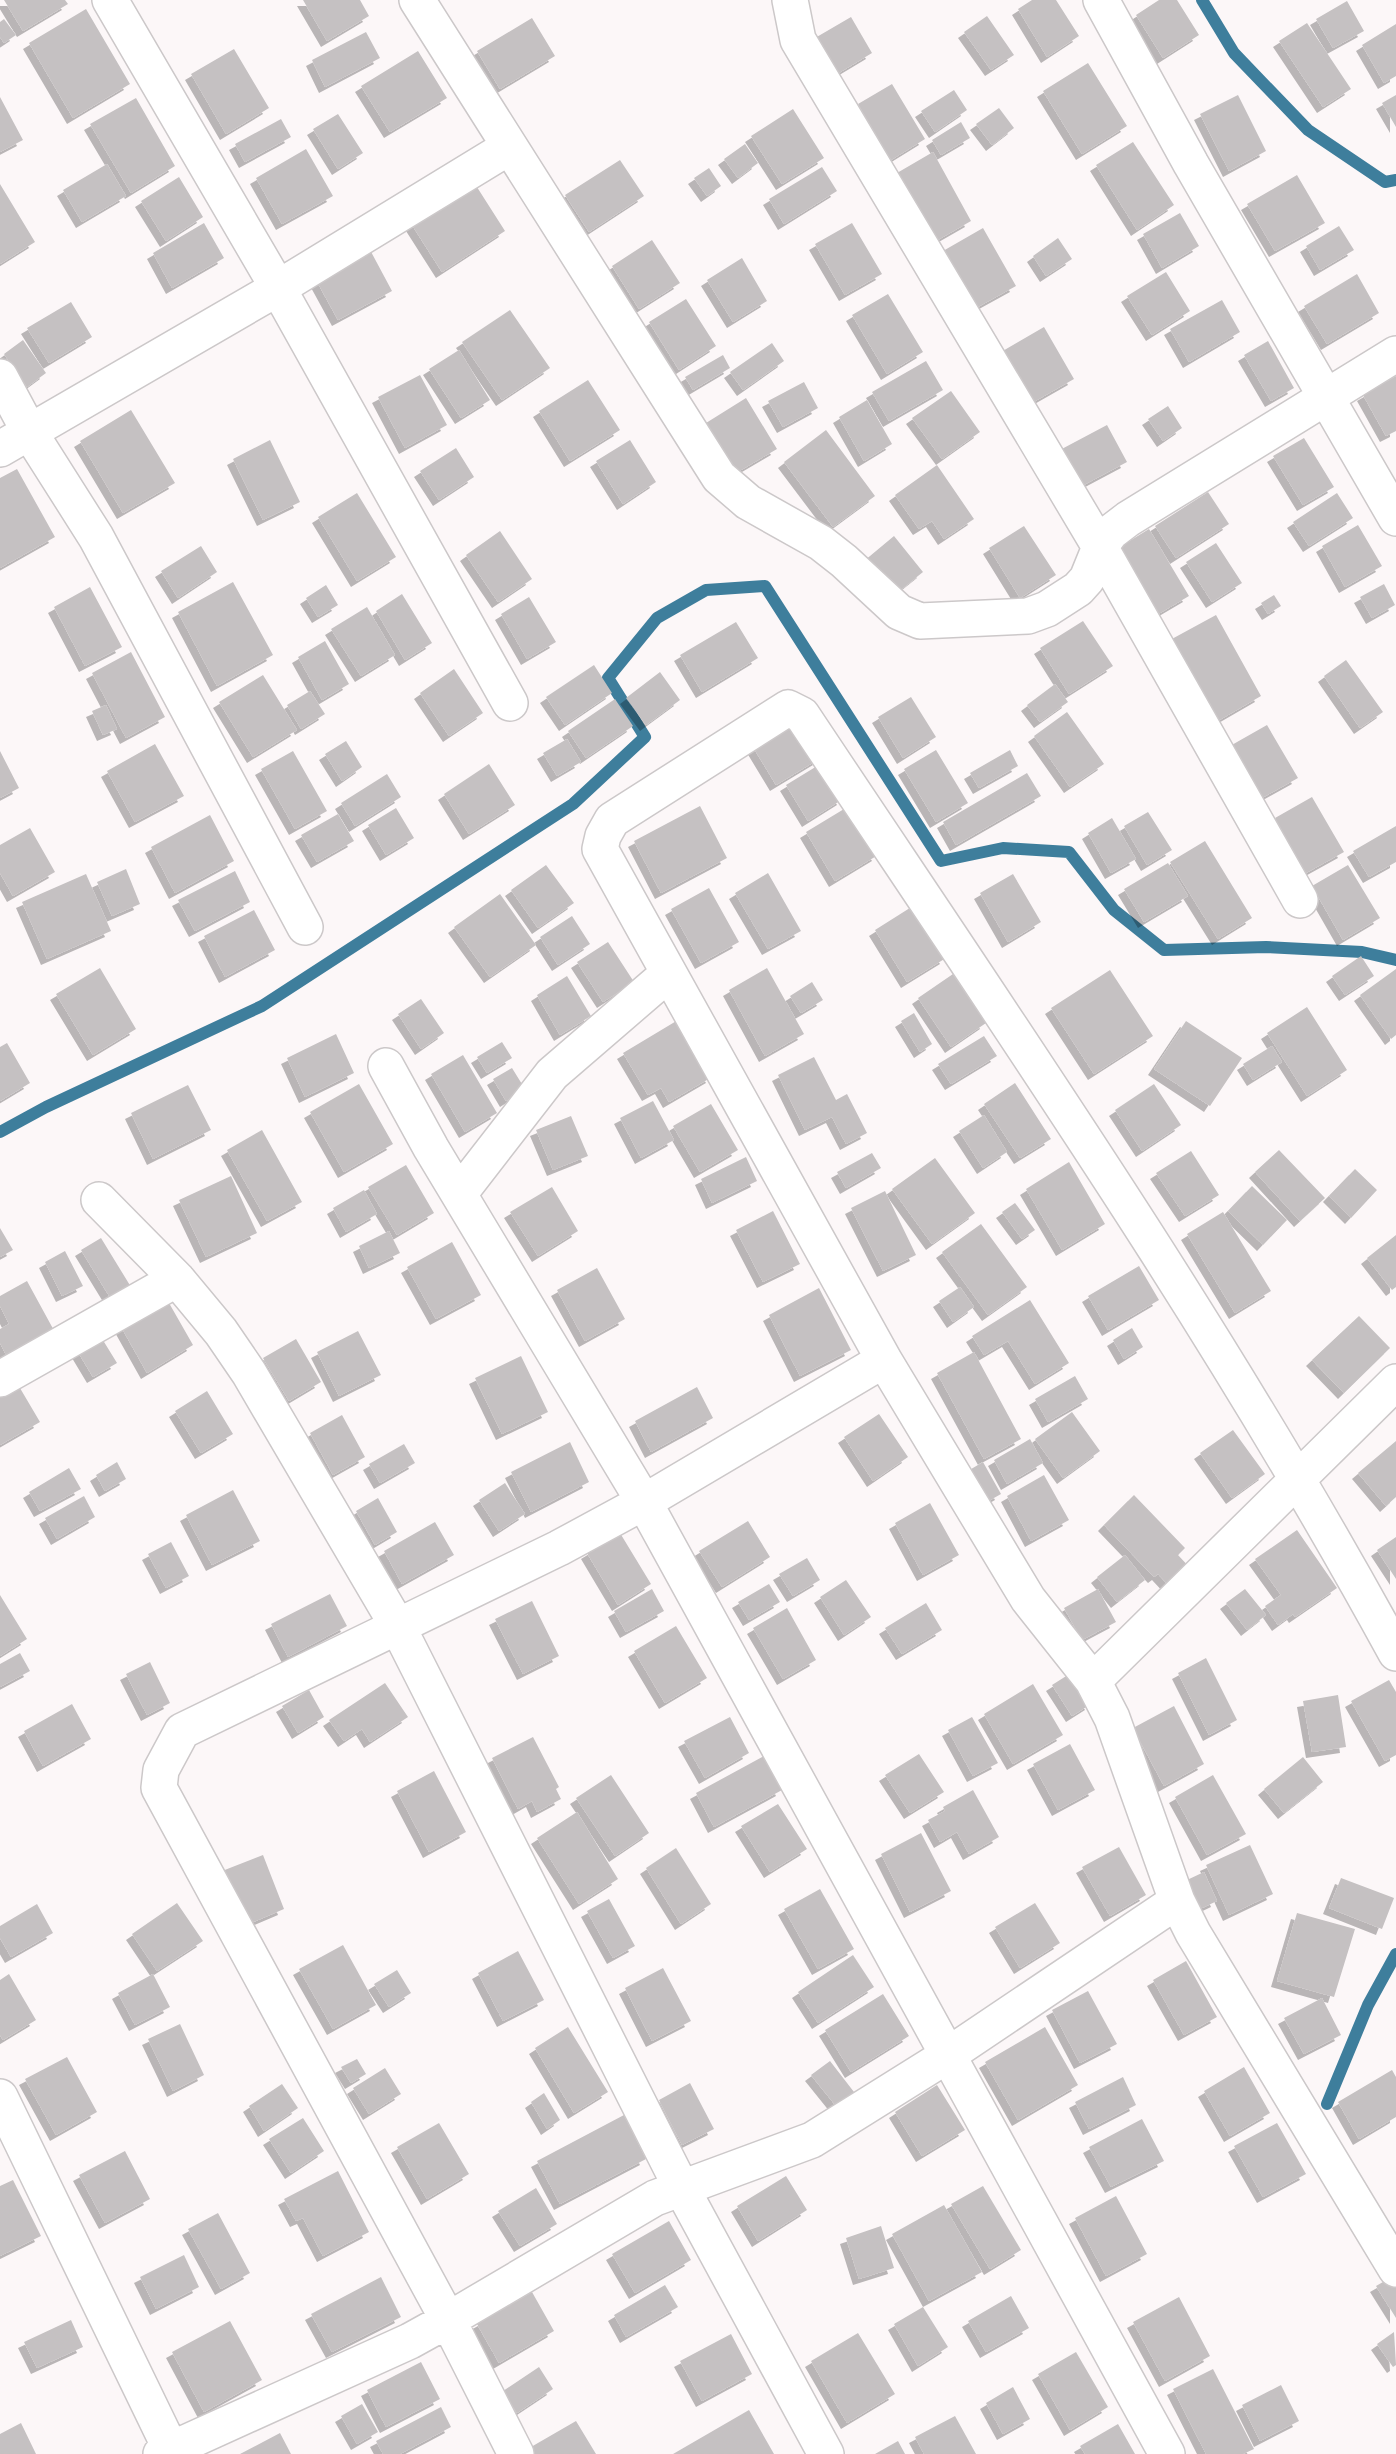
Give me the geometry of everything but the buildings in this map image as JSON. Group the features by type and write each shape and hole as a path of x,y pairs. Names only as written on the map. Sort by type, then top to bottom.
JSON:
{"street":[{"path":"110,0 278,288 510,703"},
{"path":"417,0 719,477 748,502 821,543 899,612 920,621 1028,616 1048,609 1078,589 1087,579 1100,547 1111,532 1128,519 1396,354"},
{"path":"790,0 798,40 1100,547 1300,900"},
{"path":"1101,1 1191,164 1396,518"},
{"path":"0,449 278,288 509,147"},
{"path":"0,377 30,433 96,537 305,927"},
{"path":"1396,1653 1298,1480 1155,1246 802,715 788,708 612,820 603,836 600,849 884,1360 1028,1599 1093,1682 1112,1717 1177,1900 1194,1933 1396,2269"},
{"path":"459,1194 552,1074 668,974"},
{"path":"386,1066 459,1194 644,1502 1167,2454"},
{"path":"99,1200 177,1279 221,1332 250,1373 397,1626 682,2189 826,2454"},
{"path":"0,1379 177,1279"},
{"path":"516,2454 448,2320 159,1788 161,1770 182,1731 559,1548 644,1502 884,1360"},
{"path":"1093,1682 1395,1384"},
{"path":"0,2097 169,2453 410,2341 655,2198 812,2140 948,2055 1177,1900"}],"waterway":[{"path":"1202,0 1234,53 1308,130 1385,182 1396,180"},
{"path":"0,1132 46,1107 262,1006 573,804 645,737 608,678 657,618 706,590 765,586 941,861 1003,848 1069,852 1114,910 1164,950 1266,947 1362,952 1396,960"},
{"path":"1327,2104 1368,2005 1396,1954"}]}
